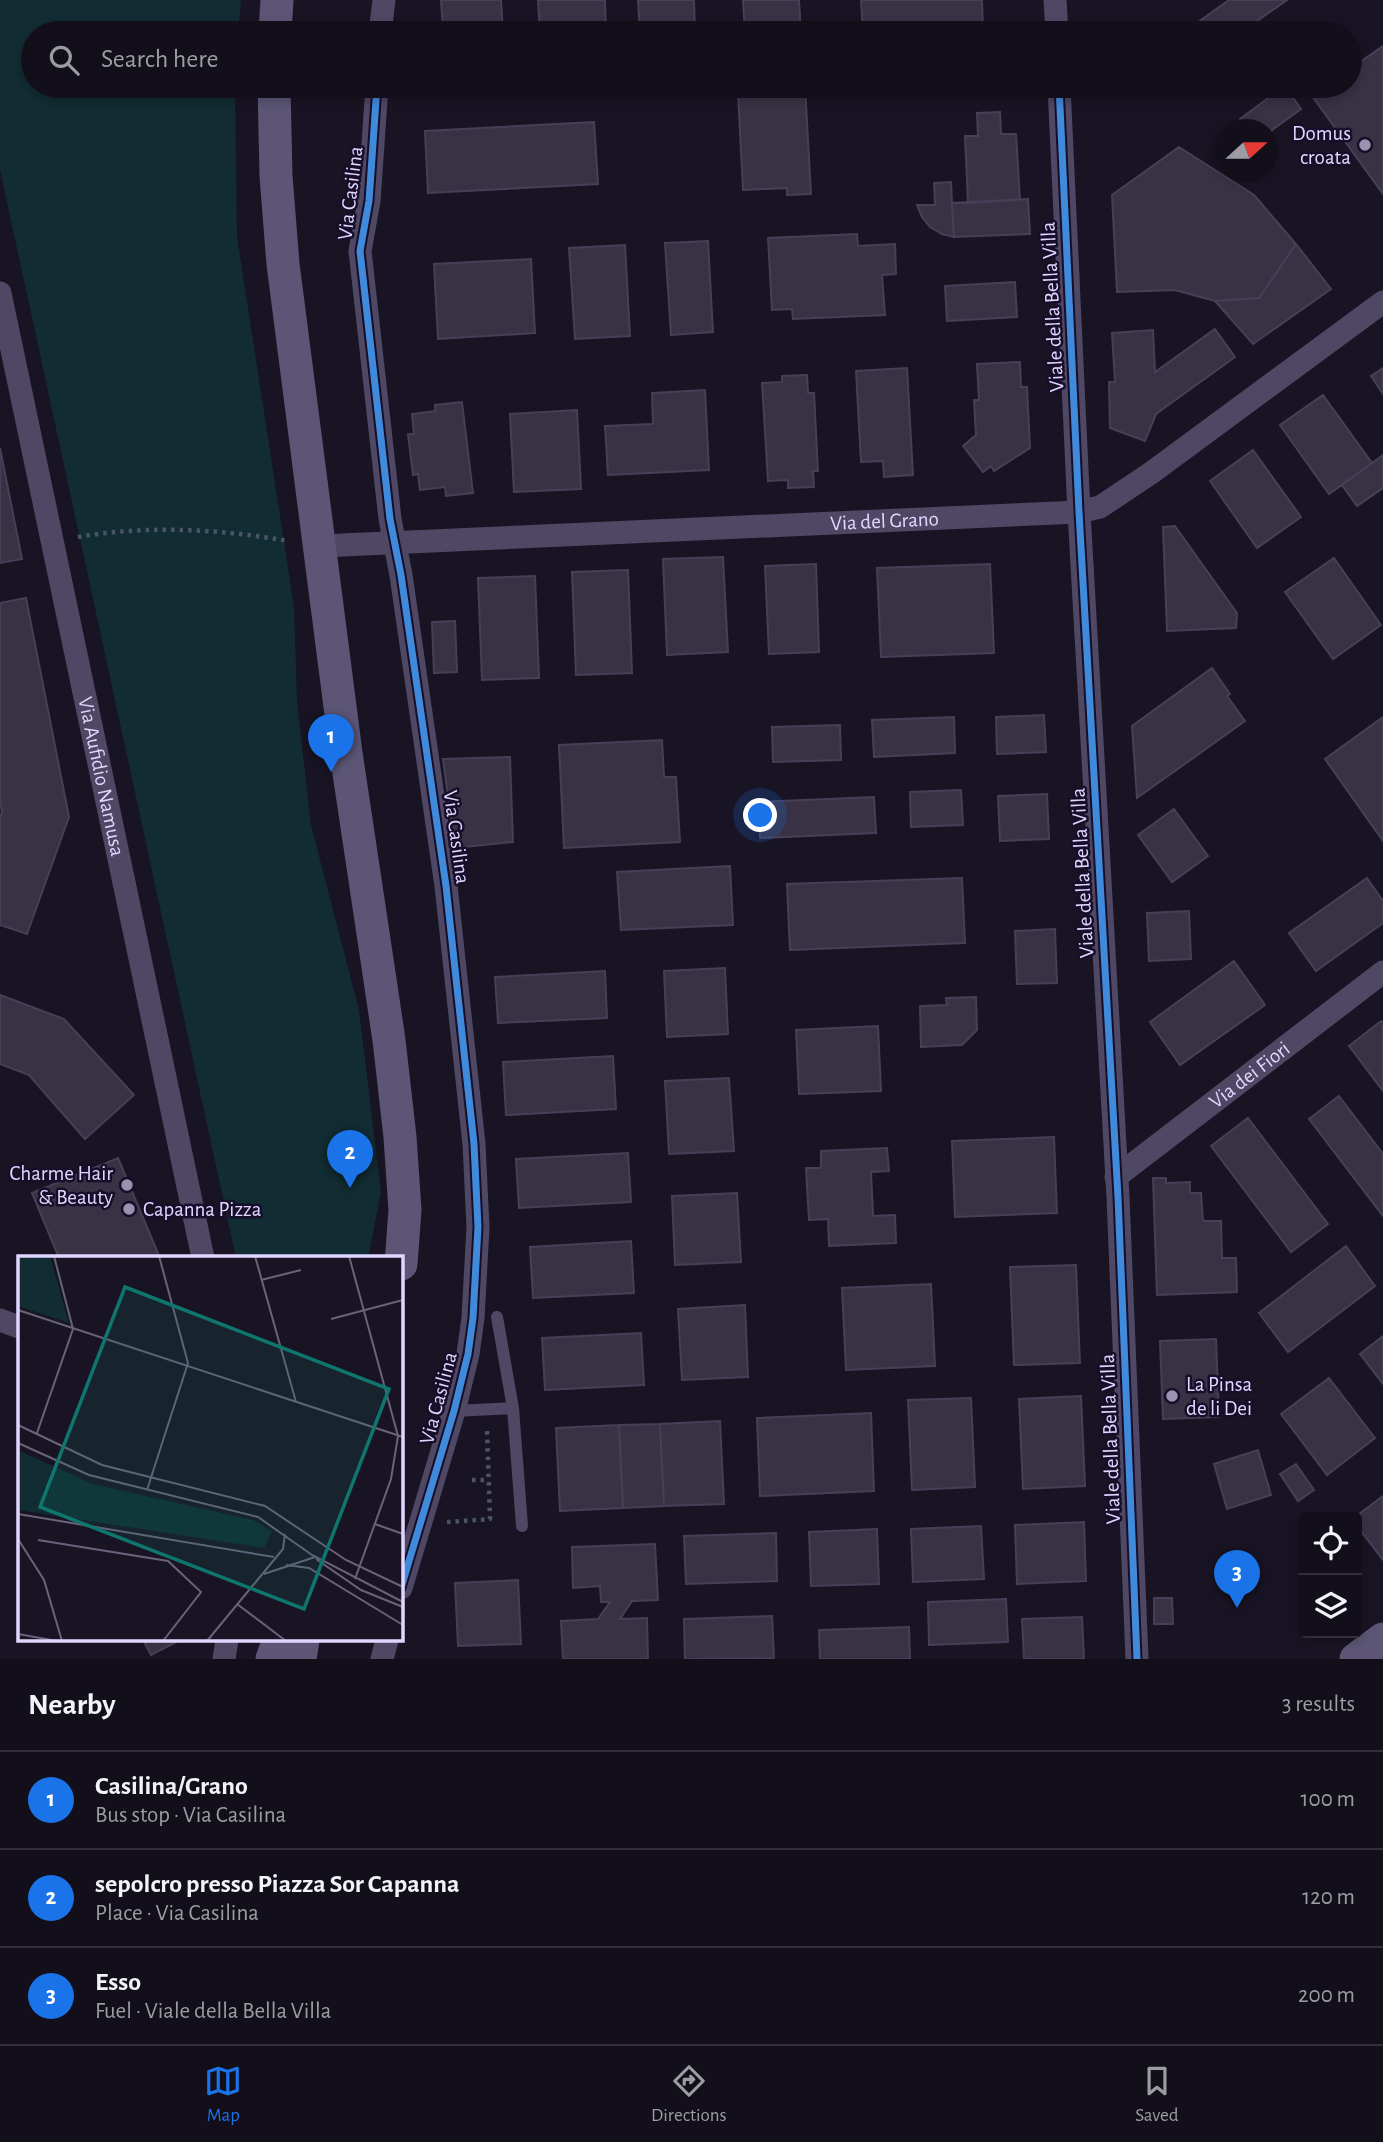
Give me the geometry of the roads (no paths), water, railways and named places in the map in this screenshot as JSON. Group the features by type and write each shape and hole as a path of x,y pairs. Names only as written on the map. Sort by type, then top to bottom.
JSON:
{"main road":[{"path":"276,21 277,0"},
{"path":"274,98 276,176 283,264 346,753 389,1040 400,1137 405,1210 402,1256"},
{"path":"1356,1659 1383,1639"},
{"path":"272,1659 278,1642"}],"street":[{"path":"381,21 384,0"},
{"path":"1055,0 1056,21"},
{"name":"Via Casilina","path":"376,98 371,189 360,251 390,519 446,886 475,1156 478,1227 473,1318 468,1354 454,1411 402,1585"},
{"name":"Viale della Bella Villa","path":"1060,98 1079,512 1116,1177 1137,1659"},
{"name":"Via Aufidio Namusa","path":"0,293 203,1256"},
{"name":"Via del Grano","path":"320,546 1079,512 1100,507 1151,473 1383,302"},
{"name":"Via dei Fiori","path":"1116,1177 1383,972"},
{"path":"0,1320 18,1327"},
{"path":"382,1659 386,1642"}],"lane":[{"path":"497,1317 513,1408 522,1526"},
{"path":"454,1411 513,1408"}],"place":[{"name":"Domus croata","path":"1365,145"},
{"name":"Casilina/Grano","path":"331,772"},
{"name":"Charme Hair & Beauty","path":"127,1185"},
{"name":"sepolcro presso Piazza Sor Capanna","path":"350,1188"},
{"name":"Capanna Pizza","path":"129,1209"},
{"name":"La Pinsa de li Dei","path":"1172,1396"},
{"name":"Esso","path":"1237,1608"}]}
